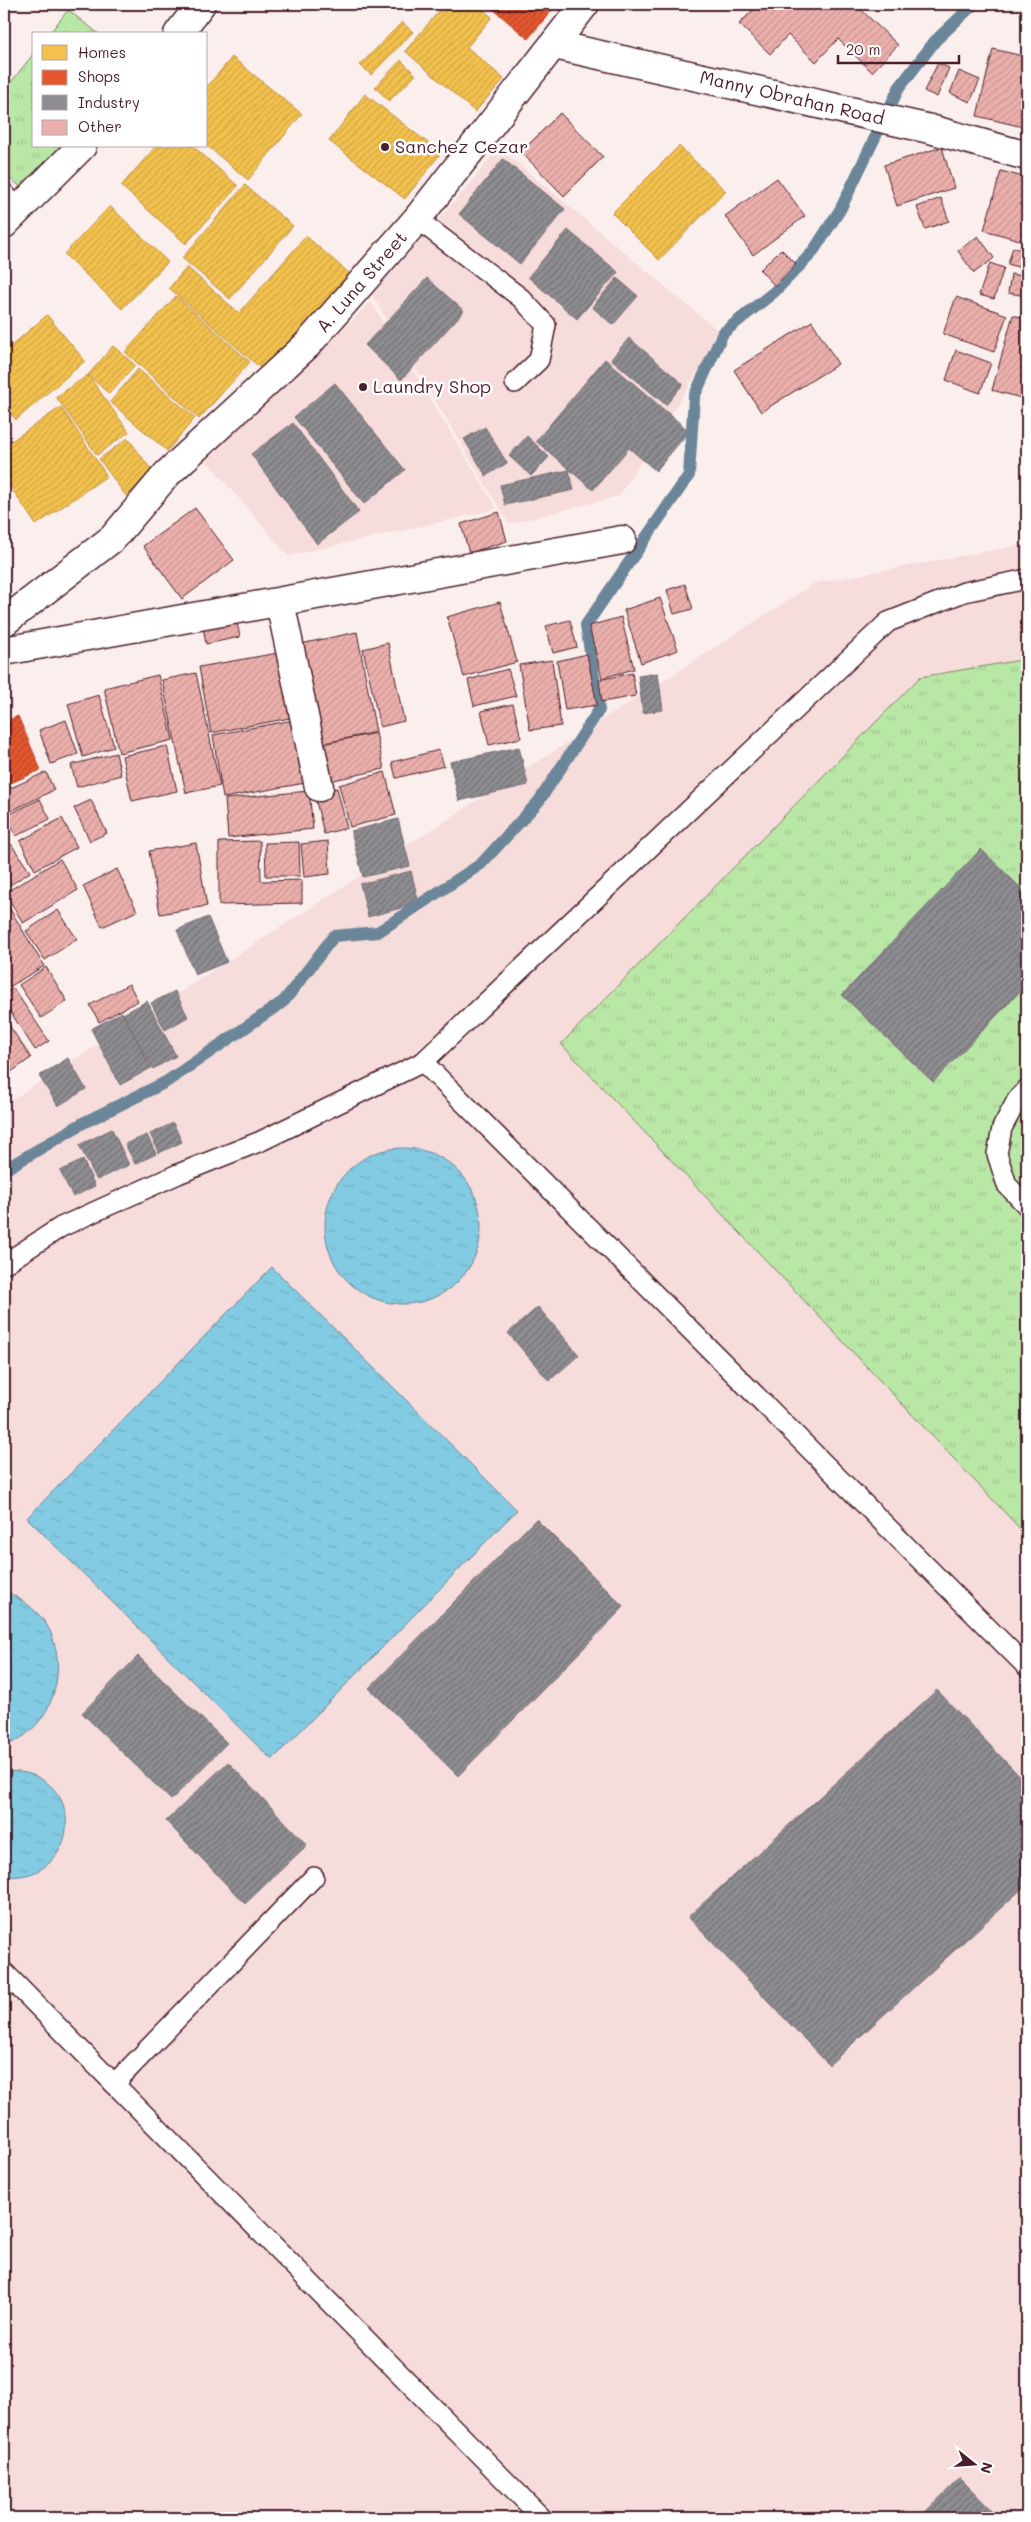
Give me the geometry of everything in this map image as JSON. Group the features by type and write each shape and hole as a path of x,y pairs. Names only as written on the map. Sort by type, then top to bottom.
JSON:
{"street":[{"path":"180,32 201,4"},
{"name":"A. Luna Street","path":"9,614 113,538 167,474 307,345 417,219 555,46 585,4"},
{"name":"Manny Obrahan Road","path":"555,46 930,129 1027,156"},
{"path":"9,209 80,148"},
{"path":"4,652 622,540"},
{"path":"280,602 319,787"}],"lane":[{"path":"417,219 521,298 546,325 539,360 515,383"},
{"path":"4,1264 61,1227 178,1174 261,1141 423,1062 888,622 964,592 1027,579"},
{"path":"423,1062 1027,1667"},
{"path":"1027,1089 1017,1100 1002,1128 997,1154 1007,1185 1027,1206"},
{"path":"114,2084 314,1877"},
{"path":"4,1972 542,2518"}],"shaded area":[{"path":"498,147 722,334 619,496 509,524 372,295 476,177"},
{"path":"371,302 497,509 288,556 202,455 289,381"},
{"path":"1027,544 1027,2518 4,2518 4,1105 815,583"}],"green space":[{"path":"68,10 96,32 51,32"},
{"path":"32,56 32,148 58,148 25,190 4,174 4,91"},
{"path":"1027,659 1027,1536 561,1044 920,677"}],"water":[{"path":"395,1148 411,1148 426,1151 440,1157 463,1176 472,1189 478,1203 481,1226 480,1241 472,1263 453,1286 440,1295 426,1301 411,1304 395,1304 380,1301 366,1295 343,1276 334,1263 328,1249 325,1234 325,1218 328,1203 334,1189 353,1166 366,1157 380,1151"},
{"path":"272,1267 517,1510 272,1760 27,1518"},
{"path":"4,1590 30,1606 45,1622 55,1646 57,1663 56,1681 52,1698 44,1714 34,1727 20,1738 4,1746"},
{"path":"10,1771 30,1774 49,1784 61,1800 66,1817 65,1836 58,1853 45,1866 27,1875 4,1876 4,1773"}],"building: Homes":[{"path":"445,4 476,4 492,17 467,47 504,79 475,112 405,51"},
{"path":"402,22 413,32 371,75 360,65"},
{"path":"232,57 302,114 248,180 208,147 208,86"},
{"path":"401,60 416,75 389,101 375,87"},
{"name":"Sanchez Cezar","path":"365,94 441,153 405,199 329,141"},
{"path":"679,146 726,191 659,260 612,213"},
{"path":"154,148 195,148 238,186 186,244 121,186"},
{"path":"245,185 293,226 230,299 182,258"},
{"path":"110,206 168,262 122,309 64,254"},
{"path":"306,236 350,274 265,372 169,288 187,267 239,313"},
{"path":"176,296 250,362 199,419 125,352"},
{"path":"47,315 85,361 16,420 4,405 4,352"},
{"path":"113,346 135,365 109,394 88,375"},
{"path":"138,369 195,418 167,451 110,402"},
{"path":"88,375 129,432 97,455 56,397"},
{"path":"61,407 107,476 36,525 4,477 4,446"},
{"path":"128,438 155,475 126,496 99,459"}],"building: Shops":[{"path":"487,4 557,4 528,39"},
{"path":"18,716 41,770 4,786 4,722"}],"building: Industry":[{"path":"503,159 565,209 520,264 459,214"},
{"path":"568,230 618,272 577,319 528,277"},
{"path":"427,278 464,311 401,380 365,345"},
{"path":"617,278 638,296 613,325 592,307"},
{"path":"629,338 683,384 666,405 611,359"},
{"path":"605,359 689,431 656,471 629,448 593,490 536,441"},
{"path":"335,383 405,470 364,504 294,417"},
{"path":"293,423 359,512 317,544 251,454"},
{"path":"485,427 507,463 486,476 464,439"},
{"path":"527,436 549,457 531,476 509,456"},
{"path":"569,470 574,490 505,505 500,485"},
{"path":"658,673 663,710 643,713 638,676"},
{"path":"519,747 528,785 459,801 450,762"},
{"path":"398,819 410,866 363,877 351,831"},
{"path":"981,849 1027,894 1027,984 933,1082 842,995"},
{"path":"411,871 419,903 368,917 360,884"},
{"path":"208,917 227,962 195,975 177,930"},
{"path":"175,991 188,1017 165,1030 151,1003"},
{"path":"147,1001 176,1056 153,1069 123,1014"},
{"path":"122,1012 151,1068 120,1085 91,1029"},
{"path":"68,1058 86,1089 58,1106 39,1076"},
{"path":"173,1123 182,1142 159,1153 150,1134"},
{"path":"112,1129 129,1165 97,1180 79,1145"},
{"path":"147,1135 156,1154 135,1164 125,1144"},
{"path":"83,1160 95,1186 73,1197 60,1171"},
{"path":"538,1307 579,1355 549,1381 508,1333"},
{"path":"536,1519 624,1607 458,1776 369,1688"},
{"path":"138,1656 227,1743 171,1800 82,1713"},
{"path":"937,1690 1027,1784 1027,1884 829,2065 688,1917"},
{"path":"228,1762 307,1845 245,1904 166,1821"},
{"path":"960,2478 999,2518 919,2518"}],"building: Other":[{"path":"759,4 855,4 898,45 872,72 838,39 816,62 788,35 770,54 739,24"},
{"path":"993,49 1027,57 1027,128 977,116"},
{"path":"938,63 949,68 937,97 924,91"},
{"path":"959,71 980,80 970,102 950,93"},
{"path":"560,113 603,157 564,196 521,152"},
{"path":"942,147 954,188 897,206 884,165"},
{"path":"1001,171 1027,178 1027,224 1023,241 984,230"},
{"path":"777,178 805,216 753,255 725,216"},
{"path":"941,198 949,221 925,229 917,207"},
{"path":"978,236 994,258 974,273 958,251"},
{"path":"1013,247 1027,252 1027,270 1008,264"},
{"path":"781,249 796,264 775,286 760,270"},
{"path":"990,263 1004,268 994,299 979,295"},
{"path":"1011,274 1027,277 1027,296 1008,293"},
{"path":"956,297 1007,315 994,352 943,334"},
{"path":"1013,315 1027,319 1027,376 1021,398 992,390"},
{"path":"812,321 838,364 761,412 734,370"},
{"path":"956,350 991,363 980,393 946,380"},
{"path":"195,508 234,560 182,599 143,546"},
{"path":"499,512 507,541 469,553 461,524"},
{"path":"685,584 693,609 674,614 667,590"},
{"path":"660,598 678,650 641,663 624,610"},
{"path":"500,602 517,662 464,677 447,617"},
{"path":"235,613 240,637 206,644 202,621"},
{"path":"621,617 634,669 602,678 589,626"},
{"path":"570,620 577,647 553,653 546,626"},
{"path":"357,632 376,732 311,746 291,646"},
{"path":"388,643 404,721 380,727 363,649"},
{"path":"278,653 290,718 211,733 199,667"},
{"path":"587,654 597,705 565,710 557,661"},
{"path":"552,660 561,726 530,730 519,665"},
{"path":"508,669 516,696 474,706 468,680"},
{"path":"196,673 220,786 186,793 162,680"},
{"path":"632,673 636,696 602,702 599,680"},
{"path":"158,675 173,740 119,753 104,688"},
{"path":"99,695 114,747 83,757 68,704"},
{"path":"513,704 521,738 489,745 481,711"},
{"path":"66,720 78,754 51,764 39,730"},
{"path":"294,720 305,783 223,798 213,735"},
{"path":"376,733 384,769 320,783 312,746"},
{"path":"167,746 177,791 132,801 122,756"},
{"path":"439,750 444,766 396,778 392,762"},
{"path":"116,753 121,775 77,787 71,765"},
{"path":"46,772 54,790 5,814 4,791"},
{"path":"385,772 396,815 350,827 339,785"},
{"path":"337,788 347,828 324,834 314,793"},
{"path":"309,791 313,829 228,838 225,799"},
{"path":"40,799 50,819 16,836 6,816"},
{"path":"91,800 107,833 90,841 74,808"},
{"path":"62,818 77,847 35,870 20,841"},
{"path":"260,841 261,881 302,880 302,903 219,905 219,842"},
{"path":"328,841 330,874 304,877 301,844"},
{"path":"299,842 300,876 266,876 265,843"},
{"path":"196,843 207,906 160,914 149,851"},
{"path":"11,844 30,872 4,889 4,848"},
{"path":"60,859 78,890 23,923 5,893"},
{"path":"117,869 137,911 102,927 83,886"},
{"path":"4,899 44,966 4,990"},
{"path":"58,910 77,939 45,960 26,931"},
{"path":"46,967 67,1001 41,1018 19,985"},
{"path":"129,984 138,1001 99,1022 90,1005"},
{"path":"13,988 49,1041 35,1050 4,1002 4,994"},
{"path":"7,1022 31,1058 4,1077 4,1024"}],"waterway":[{"path":"4,1170 83,1123 166,1082 284,1001 334,936 378,932 481,864 539,801 599,710 586,625 689,475 694,397 723,333 774,292 812,253 840,210 899,88 935,41 974,4"}],"place":[{"name":"Sanchez Cezar","path":"385,147"},
{"name":"Laundry Shop","path":"363,387"}]}
